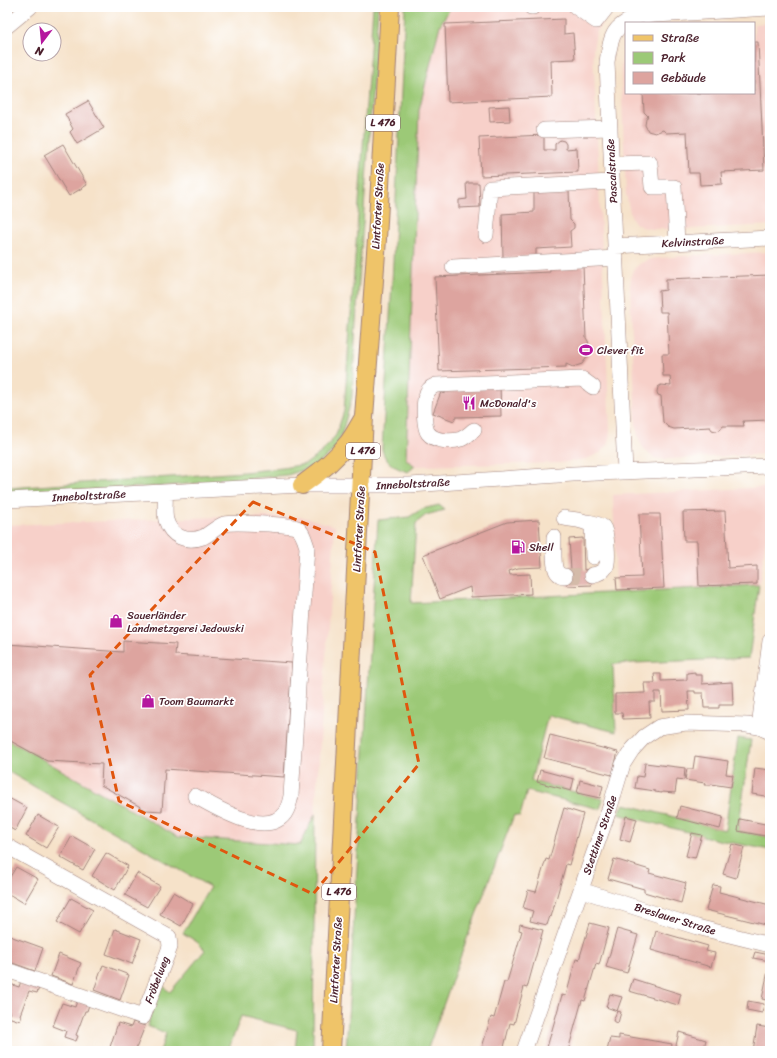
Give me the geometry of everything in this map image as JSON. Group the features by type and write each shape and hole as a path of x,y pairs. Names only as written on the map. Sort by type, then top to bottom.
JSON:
{"main road":[{"name":"Lintforter Straße","path":"331,1051 364,417 377,231 390,7"},
{"path":"302,485 323,470 337,457 349,443 364,417"}],"street":[{"path":"7,26 30,7"},
{"path":"576,7 596,21 607,7"},
{"name":"Pascalstraße","path":"625,472 607,62 609,46 616,29 627,13 640,16 770,8"},
{"path":"544,130 610,128"},
{"path":"612,164 650,163 652,188 674,187 677,243"},
{"path":"486,236 490,188 612,182"},
{"name":"Kelvinstraße","path":"453,268 616,252 677,243 770,238"},
{"path":"474,430 465,437 454,440 440,440 428,434 425,428 425,397 431,388 436,385 582,379 593,387"},
{"name":"Inneboltstraße","path":"7,500 302,485 410,486 473,480 770,466"},
{"path":"165,493 166,520 175,534 181,538 196,540 224,524 284,524 297,528 303,536 307,547 292,788 285,814 279,819 270,823 260,823 226,813 195,796"},
{"path":"564,518 596,524 603,528 606,533 608,563 602,572 592,575"},
{"path":"588,522 592,526 592,557"},
{"path":"554,537 555,567 560,575 565,576"},
{"path":"765,729 770,640"},
{"name":"Stettiner Straße","path":"524,1051 582,890 623,764 632,750 644,737 659,727 686,723 747,725 765,729"},
{"name":"Fröbelweg","path":"7,846 169,937 170,946 143,1017 7,970"},
{"name":"Breslauer Straße","path":"582,890 697,927 770,944"}],"highlighted area":[{"path":"253,502 375,552 419,764 313,894 119,801 90,675"}],"shaded area":[{"path":"451,7 623,7 612,12 603,21 596,33 593,49 610,432 609,441 606,447 600,453 586,459 560,463 415,466 406,460 419,110 440,25"},
{"path":"770,23 770,225 689,229 651,229 642,227 635,223 631,217 626,194 621,74 622,58 625,48 625,94 755,94 755,24"},
{"path":"770,252 770,454 665,459 655,458 644,449 640,442 636,426 630,285 632,273 641,263 651,259"},
{"path":"770,487 770,512 759,585 616,591 613,495"},
{"path":"218,517 303,517 335,526 315,814 300,845 178,837 7,739 7,525"}],"green space":[{"path":"373,7 378,7 352,398 341,436 335,449 317,465 288,475 165,486 7,494 7,488 244,472 306,464 323,451 336,435 344,411"},
{"path":"405,7 451,7 440,25 419,110 406,459 415,466 408,472 391,464 383,454 382,449 392,283"},
{"path":"439,505 445,510 426,515 416,523 411,603 759,585 749,658 613,664 616,732 548,715 531,781 603,799 600,809 527,791 520,816 514,815 466,941 427,1051 379,1051 364,1047 364,1051 346,1051 378,520 409,517 422,509"},
{"path":"738,738 751,740 738,831 770,837 770,850 718,840 618,814 624,804 725,830"},
{"path":"7,739 178,837 300,845 315,814 313,1051 295,1051 297,1030 241,1016 228,1051 160,1051 166,1033 147,1026 162,985 170,992 205,950 197,942 183,933 210,887 7,771"}],"building":[{"path":"564,19 564,34 573,33 575,59 551,60 552,97 448,102 445,24"},
{"path":"755,42 758,42 764,170 721,172 722,184 700,185 699,173 689,173 687,132 666,133 663,130 655,133 648,131 645,125 648,116 644,112 643,94 755,94"},
{"path":"88,101 104,128 77,144 70,132 73,129 65,114"},
{"path":"509,106 510,121 490,122 489,107"},
{"path":"544,135 544,150 555,150 555,144 560,140 564,141 566,144 566,149 577,148 578,172 481,176 479,138"},
{"path":"63,144 87,185 69,196 44,155"},
{"path":"466,183 479,183 480,207 459,208 459,200 467,199"},
{"path":"569,190 570,220 574,224 574,228 570,231 571,247 536,249 536,256 503,257 502,214 534,212 534,191"},
{"path":"583,266 586,338 590,351 582,364 573,367 566,364 566,367 439,371 435,277 550,272 550,267"},
{"path":"770,275 770,420 743,421 744,426 723,426 720,430 716,431 712,430 710,427 674,429 668,427 663,422 661,396 658,395 657,392 658,387 661,385 671,386 670,376 663,376 662,354 669,354 667,312 660,312 659,291 666,290 666,279"},
{"name":"McDonald's","path":"500,386 501,416 456,417 454,421 433,413 441,392 445,394 445,388"},
{"path":"725,511 728,568 757,566 757,584 699,586 697,541 684,541 683,512"},
{"path":"639,514 660,514 664,588 617,590 616,578 642,577"},
{"path":"539,520 542,567 518,568 509,571 510,575 530,574 531,594 471,597 470,587 440,599 423,555 507,522"},
{"path":"583,538 584,570 591,569 592,585 567,586 566,570 571,570 569,539"},
{"name":"Toom Baumarkt","path":"123,641 176,644 175,655 292,663 284,777 165,769 162,811 146,810 101,785 102,764 47,761 7,739 7,644 123,652"},
{"path":"695,672 695,675 702,675 702,684 732,682 733,705 719,705 719,708 704,708 703,693 688,691 689,710 662,711 661,692 655,692 655,702 649,702 650,718 623,719 622,713 615,713 615,694 645,693 644,683 655,683 654,674 661,674 661,681 687,680 687,673"},
{"path":"550,735 618,752 612,775 544,758"},
{"path":"695,756 728,761 726,774 733,775 731,787 711,784 704,785 705,783 685,780 687,769 693,769"},
{"path":"645,763 685,768 684,780 677,779 675,793 662,793 635,788 637,776 643,777"},
{"path":"755,768 770,770 770,798 752,794"},
{"path":"540,770 574,779 571,791 537,782"},
{"path":"580,780 603,786 600,798 577,793"},
{"path":"7,797 27,808 15,831 7,826"},
{"path":"680,806 723,817 720,829 677,818"},
{"path":"564,808 583,814 569,865 566,864 551,917 550,916 547,925 530,921 533,911 523,908 528,890 536,892 546,859 549,860"},
{"path":"38,815 59,827 46,848 26,836"},
{"path":"626,816 637,819 630,842 620,839"},
{"path":"740,819 770,825 770,837 738,831"},
{"path":"692,833 702,835 695,858 686,856"},
{"path":"72,836 95,849 83,870 60,857"},
{"path":"732,844 744,847 736,878 723,874"},
{"path":"106,853 128,866 115,890 92,876"},
{"path":"614,859 650,870 649,873 686,883 681,903 644,892 644,889 608,879"},
{"path":"16,867 38,879 24,903 7,893 7,882"},
{"path":"137,873 160,886 147,907 125,895"},
{"path":"713,885 720,886 719,892 770,905 770,926 706,910"},
{"path":"173,892 193,904 181,926 160,914"},
{"path":"71,898 93,910 79,934 57,922"},
{"path":"590,923 609,928 599,965 596,964 585,1001 582,1000 568,1051 546,1051 562,995 566,996 576,959 579,960"},
{"path":"520,924 543,930 527,988 524,987 514,1024 510,1023 503,1051 481,1051 491,1017 494,1018 504,982 507,982 522,931 519,930"},
{"path":"115,929 141,939 132,964 106,954"},
{"path":"617,929 638,935 627,973 606,967"},
{"path":"656,931 708,946 706,951 715,953 711,967 651,950"},
{"path":"7,935 43,948 35,971 7,961"},
{"path":"755,952 770,955 770,961 753,958"},
{"path":"59,954 81,963 73,984 51,976"},
{"path":"103,965 129,975 120,1000 94,990"},
{"path":"770,966 770,1001 762,999"},
{"path":"633,979 681,994 678,1005 629,991"},
{"path":"21,981 39,988 37,993 29,991 20,1015 22,1016 20,1021 8,1017 10,1011 7,1010 7,983 19,987"},
{"path":"610,994 622,997 617,1011 606,1007"},
{"path":"77,1001 89,1005 87,1011 85,1011 76,1035 78,1036 76,1041 64,1037 66,1031 53,1026 62,1003 75,1007"},
{"path":"748,1001 764,1004 762,1013 747,1010"},
{"path":"617,1011 621,1012 618,1023 613,1021"},
{"path":"133,1022 145,1026 135,1051 121,1051 110,1047 118,1023 131,1027"},
{"path":"757,1026 770,1028 770,1051 753,1051"},
{"path":"679,1032 706,1040 703,1051 675,1050"},
{"path":"619,1035 672,1044 671,1051 607,1051 610,1038 619,1039"}],"tunnel":[{"path":"565,576 592,575"}],"place":[{"name":"Clever fit","path":"586,350"},
{"name":"McDonald's","path":"469,403"},
{"name":"Shell","path":"518,547"},
{"name":"Sauerländer Landmetzgerei Jedowski","path":"116,621"},
{"name":"Toom Baumarkt","path":"148,701"}]}
